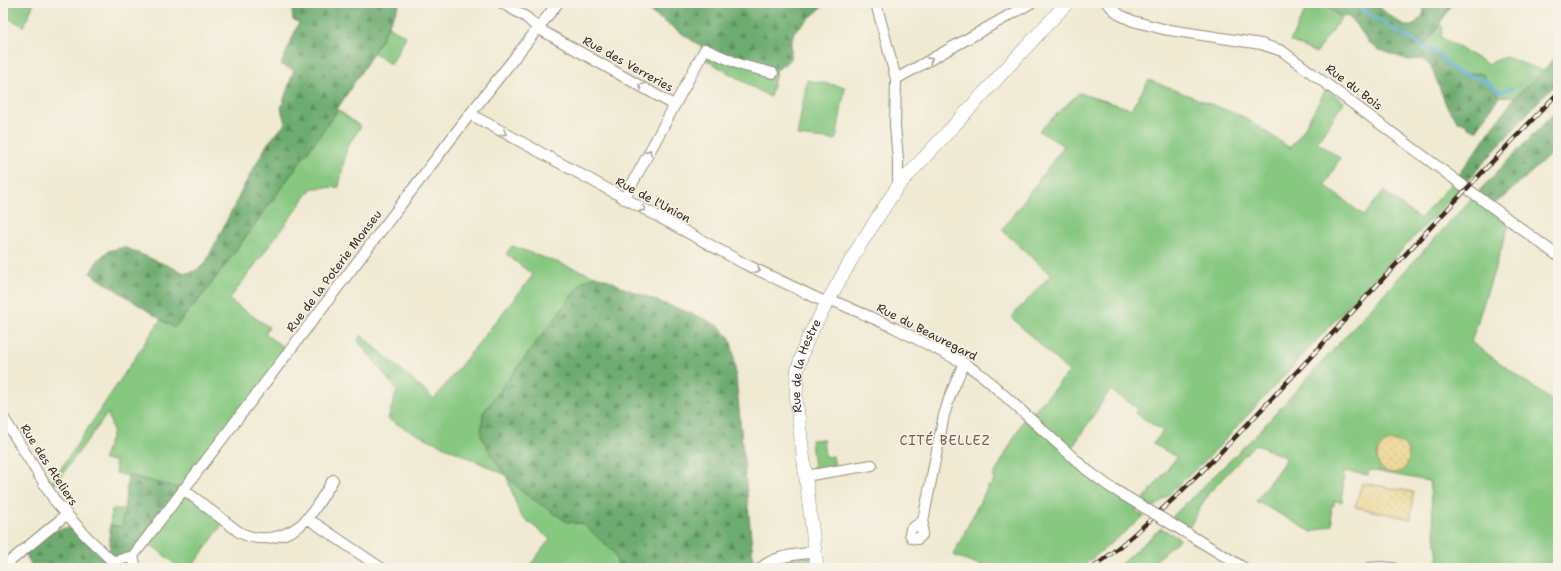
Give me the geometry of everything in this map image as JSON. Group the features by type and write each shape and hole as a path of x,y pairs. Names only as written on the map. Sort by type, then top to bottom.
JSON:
{"street":[{"name":"Rue des Verreries","path":"502,3 526,17 539,29 674,106 624,199"},
{"name":"Rue de la Poterie Monseu","path":"133,556 470,114 539,29 558,3"},
{"path":"876,3 896,79 895,126 898,160 898,186"},
{"path":"896,79 1031,3"},
{"name":"Rue de la Hestre","path":"817,568 796,398 797,372 803,351 858,248 898,186 1067,3"},
{"name":"Rue du Bois","path":"1107,3 1120,15 1133,22 1163,29 1261,44 1282,51 1483,202 1558,256"},
{"path":"674,106 705,49 740,65 773,73"},
{"name":"Rue de l'Union","path":"470,114 745,264 828,302"},
{"name":"Rue du Beauregard","path":"828,302 893,327 964,363 984,377 1096,478 1244,568"},
{"path":"923,521 944,415 950,396 964,363"},
{"name":"Rue des Ateliers","path":"3,417 47,489 66,515 111,560 116,561 133,556"},
{"path":"805,476 872,465"},
{"path":"183,489 239,532 247,536 266,539 281,535 294,529 307,518 333,480"},
{"path":"3,567 66,515"},
{"path":"307,518 381,568"},
{"path":"761,568 777,559 815,552"},
{"path":"133,556 136,568"},
{"path":"1369,568 1394,568"}],"green space":[{"path":"3,3 34,3 24,26 4,16 8,6"},
{"path":"299,3 323,5 336,3 400,3 379,44 327,125 208,288 174,328 90,273 98,260 108,251 124,247 185,273 197,270 206,262 245,184 268,143 285,124 281,108 294,70 281,65 299,22 293,20 292,9"},
{"path":"637,3 824,3 822,7 794,32 791,43 791,59 773,73 705,49"},
{"path":"1309,3 1322,3 1342,17 1316,53 1290,41"},
{"path":"1322,3 1376,3 1386,13 1405,26 1412,26 1423,15 1425,3 1453,3 1433,34 1422,47 1440,54 1453,69 1461,73 1483,74 1499,96 1477,130 1470,129 1466,123 1458,122 1447,107 1431,66 1422,59 1408,60 1377,49 1366,40 1361,31 1349,17 1338,15"},
{"path":"1440,24 1443,27 1441,37 1487,64 1505,57 1544,71 1515,97 1499,96 1497,90 1478,73 1469,75 1459,73 1449,66 1443,58 1422,47 1429,41"},
{"path":"388,26 406,36 391,65 373,52"},
{"path":"705,49 776,73 770,97 701,57"},
{"path":"1558,51 1558,82 1543,96 1463,186 1455,179 1515,97 1544,71"},
{"path":"807,80 845,87 836,140 797,136"},
{"path":"1149,80 1244,117 1290,148 1302,132 1326,89 1344,102 1317,142 1340,158 1325,185 1364,216 1383,191 1420,219 1455,179 1463,186 1339,316 1210,456 1156,506 1139,505 1135,511 1144,516 1081,568 988,568 953,555 988,486 990,487 995,478 993,477 1026,415 1029,417 1069,372 1011,317 1051,275 1002,230 1064,146 1039,131 1079,93 1131,109","holes":["1110,390 1138,408 1135,413 1163,431 1153,444 1177,457 1139,505 1068,454"]},
{"path":"1558,109 1558,148 1505,196 1494,204 1475,195"},
{"path":"338,110 361,127 347,146 339,187 312,188 229,300 269,327 265,334 289,351 183,489 116,473 115,461 103,460 113,432 108,413 54,485 52,482 161,319 174,328 205,293"},
{"path":"1475,195 1509,225 1471,342 1558,405 1558,568 1439,568 1429,481 1369,470 1368,475 1344,471 1342,502 1334,501 1334,506 1331,505 1332,525 1312,532 1256,501 1287,458 1255,444 1208,494 1186,533 1172,517 1256,435"},
{"path":"512,246 595,276 582,282 483,413 491,455 506,475 408,430 388,419 397,390 358,341 361,335 434,399 533,275 506,254"},
{"path":"595,276 609,280 624,288 705,319 720,327 730,338 734,356 755,568 619,568 614,552 583,524 567,522 521,491 509,479 491,455 481,435 483,413 582,282"},
{"path":"823,439 825,457 833,456 835,466 814,469 811,440"},
{"path":"128,475 183,489 133,556 136,568 33,568 23,550 47,534 61,529 74,529 105,554 110,548 110,525 122,527"},
{"path":"506,475 521,491 567,522 583,524 614,552 619,568 528,568 550,539 520,515"},
{"path":"183,489 225,521 191,568 180,568 145,540"},
{"path":"112,509 124,509 122,527 110,525"},
{"path":"1161,528 1180,539 1147,568 1116,568"},
{"path":"815,552 817,568 761,568"}],"sand":[{"path":"1393,441 1404,446 1409,457 1404,468 1393,473 1382,468 1377,457 1382,446"},
{"path":"1362,483 1413,492 1411,519 1355,507"}],"waterway":[{"path":"1355,3 1358,7 1406,37 1414,40 1422,47 1438,52 1449,66 1459,73 1484,80 1497,90 1502,91 1512,88"}],"railway":[{"path":"1093,568 1153,518 1210,463 1264,407 1497,156 1558,93"}],"district":[{"name":"CITÉ BELLEZ","path":"945,440"}]}
